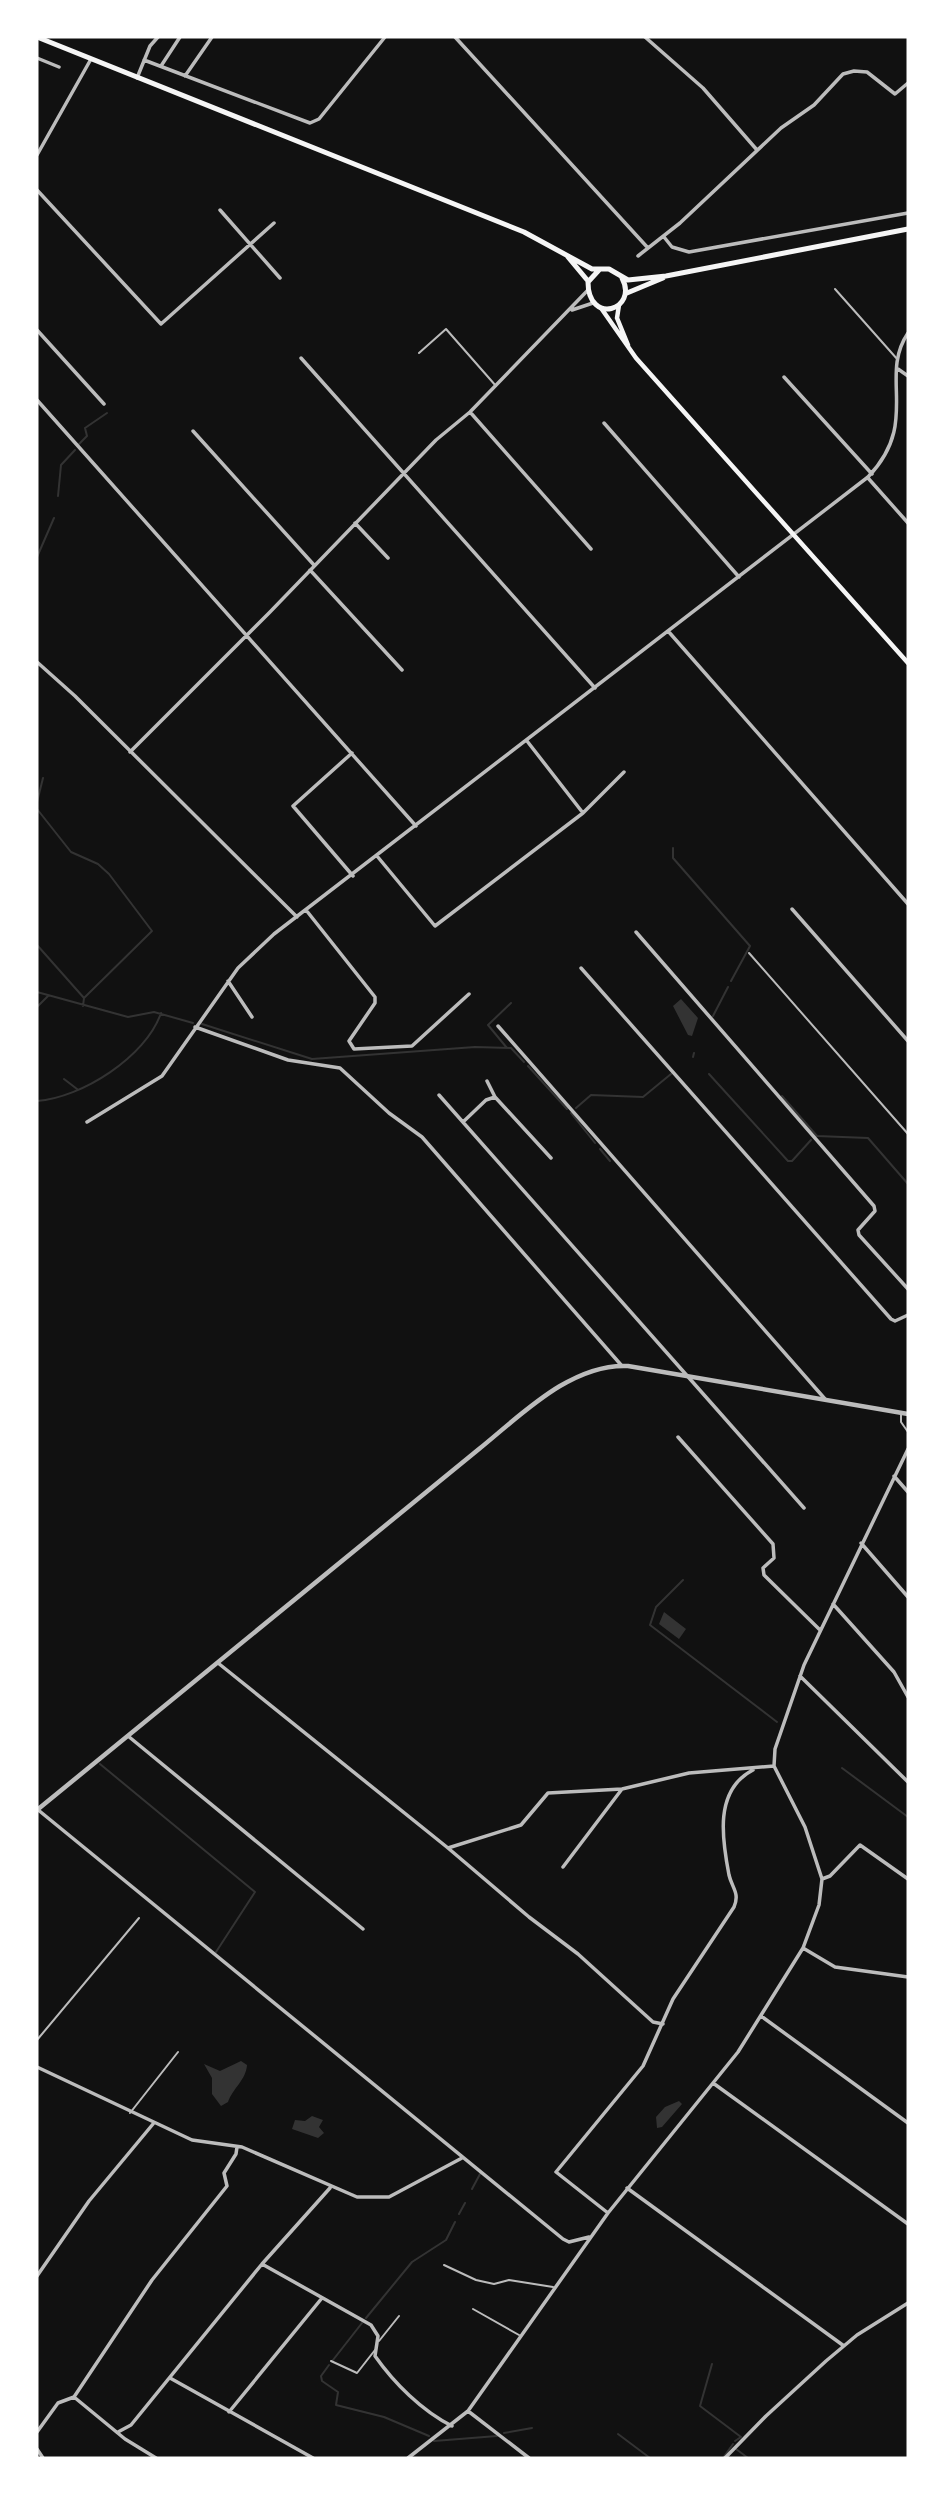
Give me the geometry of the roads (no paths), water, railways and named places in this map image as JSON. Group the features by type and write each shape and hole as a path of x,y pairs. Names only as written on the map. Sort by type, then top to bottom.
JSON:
{"main road":[{"path":"37,37 524,232 592,269 609,269 632,280 666,276 908,229"},
{"path":"566,255 588,282 593,303 601,308 629,349 908,663"},
{"path":"588,282 599,270"},
{"path":"620,276 626,287 625,296"},
{"path":"629,349 617,318 619,305 632,289 666,276"},
{"path":"601,308 610,309 619,305"}],"street":[{"path":"137,78 158,37"},
{"path":"161,66 180,37"},
{"path":"185,76 212,37"},
{"path":"144,60 305,123 319,119 385,37"},
{"path":"455,37 648,248"},
{"path":"645,37 703,88 757,150"},
{"path":"37,58 60,67"},
{"path":"37,155 91,59"},
{"path":"638,256 664,237 741,164 814,105 831,84 847,73 867,72 895,94 908,83"},
{"path":"37,190 161,324 274,223"},
{"path":"220,210 280,278"},
{"path":"664,237 673,247 689,252 908,213"},
{"path":"130,752 436,440 496,387 588,290"},
{"path":"570,311 593,303"},
{"path":"37,330 104,404"},
{"path":"87,1122 162,1076 228,982 257,948 870,475 888,450 897,426 898,361 908,333"},
{"path":"301,358 595,688"},
{"path":"898,369 908,376"},
{"path":"784,377 870,475 908,523"},
{"path":"37,400 416,826"},
{"path":"470,412 592,549"},
{"path":"604,423 739,577"},
{"path":"193,431 314,565"},
{"path":"355,523 388,558"},
{"path":"310,570 402,670"},
{"path":"668,631 908,904"},
{"path":"37,662 75,695 297,917"},
{"path":"527,741 583,813"},
{"path":"352,753 293,806 353,876"},
{"path":"377,856 435,926 583,813 624,772"},
{"path":"792,909 908,1041"},
{"path":"306,910 375,997 375,1003 349,1041 354,1049 412,1046 469,994"},
{"path":"636,932 874,1206 872,1216 861,1226 859,1235 908,1289"},
{"path":"581,968 891,1319 895,1321 908,1315"},
{"path":"228,982 252,1017"},
{"path":"498,1026 827,1401"},
{"path":"195,1027 288,1060 340,1068 388,1113 422,1137 622,1366"},
{"path":"487,1081 495,1097 551,1158"},
{"path":"439,1096 804,1508"},
{"path":"463,1122 486,1100 495,1097"},
{"path":"591,2236 569,2242 563,2239 37,1810 540,1401 585,1373 609,1365 622,1366 908,1414"},
{"path":"678,1437 773,1545 774,1558 763,1568 764,1575 820,1630"},
{"path":"408,2458 468,2411 608,2213 713,2083 761,2016 803,1948 819,1905 822,1879 805,1828 774,1766 778,1735 820,1630 908,1450"},
{"path":"894,1476 908,1492"},
{"path":"861,1543 908,1597"},
{"path":"833,1603 894,1672 908,1697"},
{"path":"218,1663 448,1848 529,1917 579,1954 653,2022 663,2024"},
{"path":"800,1676 908,1782"},
{"path":"128,1736 363,1929"},
{"path":"448,1848 522,1825 548,1793 622,1789 689,1773 752,1770 774,1766"},
{"path":"608,2213 556,2172 643,2066 673,1999 737,1898 729,1873 722,1812 726,1799 738,1780 752,1770"},
{"path":"563,1867 622,1789"},
{"path":"822,1879 830,1876 860,1845 908,1879"},
{"path":"803,1948 835,1967 908,1977"},
{"path":"761,2016 908,2123"},
{"path":"37,2067 153,2124 192,2140 237,2147 357,2197 383,2198 462,2158"},
{"path":"713,2083 908,2224"},
{"path":"37,2276 89,2201 153,2124"},
{"path":"37,2432 58,2403 74,2397 152,2280 227,2186 223,2173 236,2154 237,2147"},
{"path":"125,2439 131,2425 262,2264 330,2188"},
{"path":"627,2188 844,2346"},
{"path":"262,2264 371,2325 379,2342 375,2349 382,2365 420,2406 452,2426"},
{"path":"229,2412 322,2298"},
{"path":"726,2458 773,2408 844,2346 908,2303"},
{"path":"170,2378 313,2458"},
{"path":"74,2397 125,2439 156,2458"},
{"path":"468,2411 529,2458"},
{"path":"118,2432 131,2425"},
{"path":"37,2449 43,2458"}],"lane":[{"path":"835,289 898,361"},
{"path":"419,353 446,329 496,387"},
{"path":"748,953 908,1134"},
{"path":"901,1414 901,1422 908,1432"},
{"path":"37,2040 139,1918"},
{"path":"130,2113 178,2052"},
{"path":"444,2265 476,2280 494,2284 509,2280 554,2287"},
{"path":"473,2309 520,2335"},
{"path":"379,2342 399,2316"},
{"path":"331,2361 357,2373 375,2349"}],"waterway":[{"path":"79,444 87,436 85,428 107,413"},
{"path":"58,496 61,465 75,450"},
{"path":"37,557 54,518"},
{"path":"37,802 43,778"},
{"path":"37,809 71,852 98,864 109,874 152,931 84,998 83,1006"},
{"path":"673,848 673,858 750,946 731,981"},
{"path":"37,945 84,998"},
{"path":"713,1016 728,987"},
{"path":"37,992 128,1017 154,1012 193,1023"},
{"path":"37,1007 48,996"},
{"path":"507,1048 488,1025 511,1003"},
{"path":"37,1101 73,1092 110,1072 141,1045 161,1013"},
{"path":"202,1024 312,1059 475,1047 511,1048 524,1062"},
{"path":"693,1057 694,1053"},
{"path":"528,1066 567,1109"},
{"path":"576,1108 591,1095 643,1097 671,1074"},
{"path":"709,1074 788,1161 792,1161 811,1140"},
{"path":"64,1079 77,1089"},
{"path":"782,1096 817,1136 868,1138 908,1184"},
{"path":"571,1113 595,1143"},
{"path":"600,1149 610,1161"},
{"path":"683,1580 656,1607 650,1625 777,1722"},
{"path":"100,1764 255,1892 216,1952"},
{"path":"842,1768 908,1817"},
{"path":"472,2189 480,2174"},
{"path":"459,2214 465,2203"},
{"path":"366,2318 412,2262 446,2240 455,2222"},
{"path":"333,2360 362,2323"},
{"path":"712,2364 700,2406 741,2437 735,2441"},
{"path":"329,2365 321,2376 322,2381 338,2392 336,2405 384,2417 429,2436"},
{"path":"504,2433 532,2428"},
{"path":"618,2434 650,2458"},
{"path":"434,2441 497,2436"},
{"path":"723,2458 733,2444"},
{"path":"736,2449 748,2458"}]}
